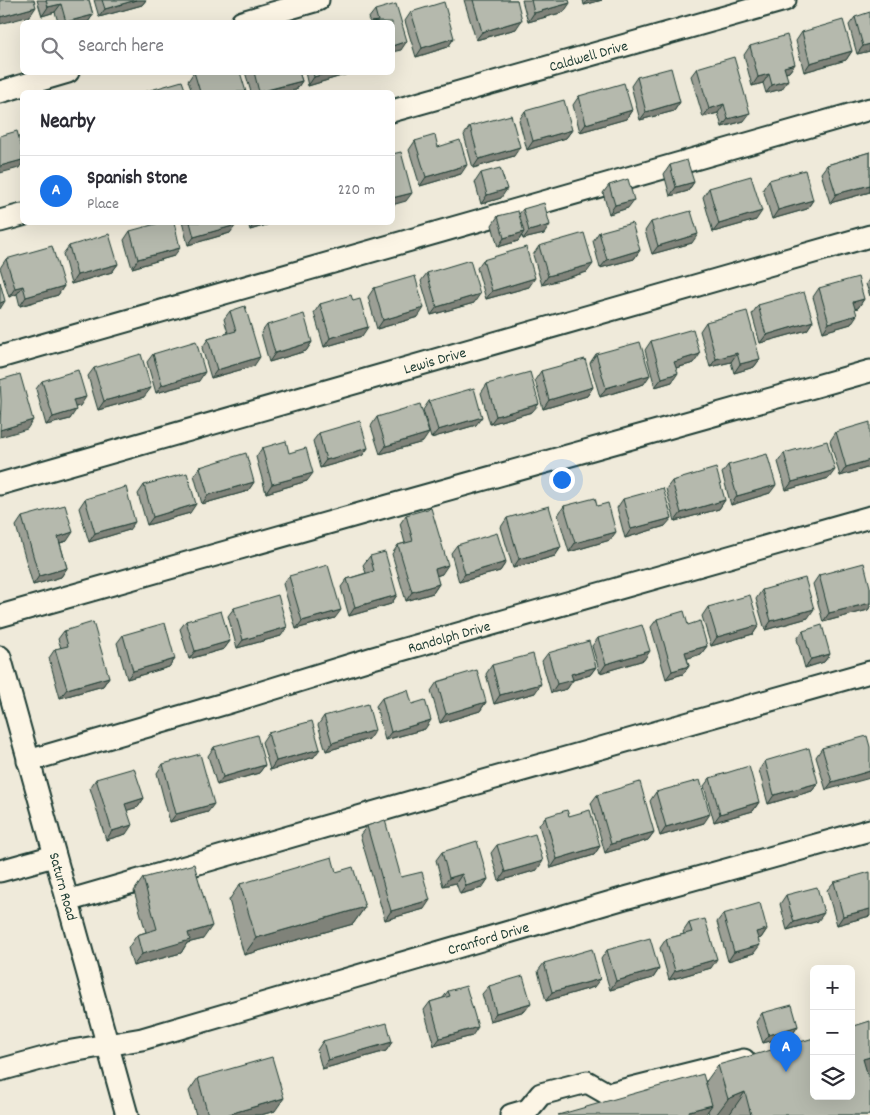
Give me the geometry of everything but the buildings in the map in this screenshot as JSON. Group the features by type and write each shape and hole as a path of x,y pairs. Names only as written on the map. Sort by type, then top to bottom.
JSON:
{"street":[{"path":"249,20 318,0"},
{"name":"Caldwell Drive","path":"395,110 785,0"},
{"path":"0,92 58,75"},
{"path":"0,357 870,109"},
{"path":"0,221 20,216"},
{"name":"Lewis Drive","path":"0,484 870,236"},
{"path":"0,616 870,371"},
{"name":"Randolph Drive","path":"28,761 383,656 870,517"},
{"name":"Saturn Road","path":"0,657 127,1115"},
{"path":"67,901 870,672"},
{"name":"Cranford Drive","path":"0,1070 66,1052 142,1039 624,898 870,830"},
{"path":"0,871 54,856"},
{"path":"511,1115 528,1110 542,1094 587,1082 608,1094 694,1082 760,1055"}],"place":[{"name":"Spanish Stone","path":"786,1072"}]}
